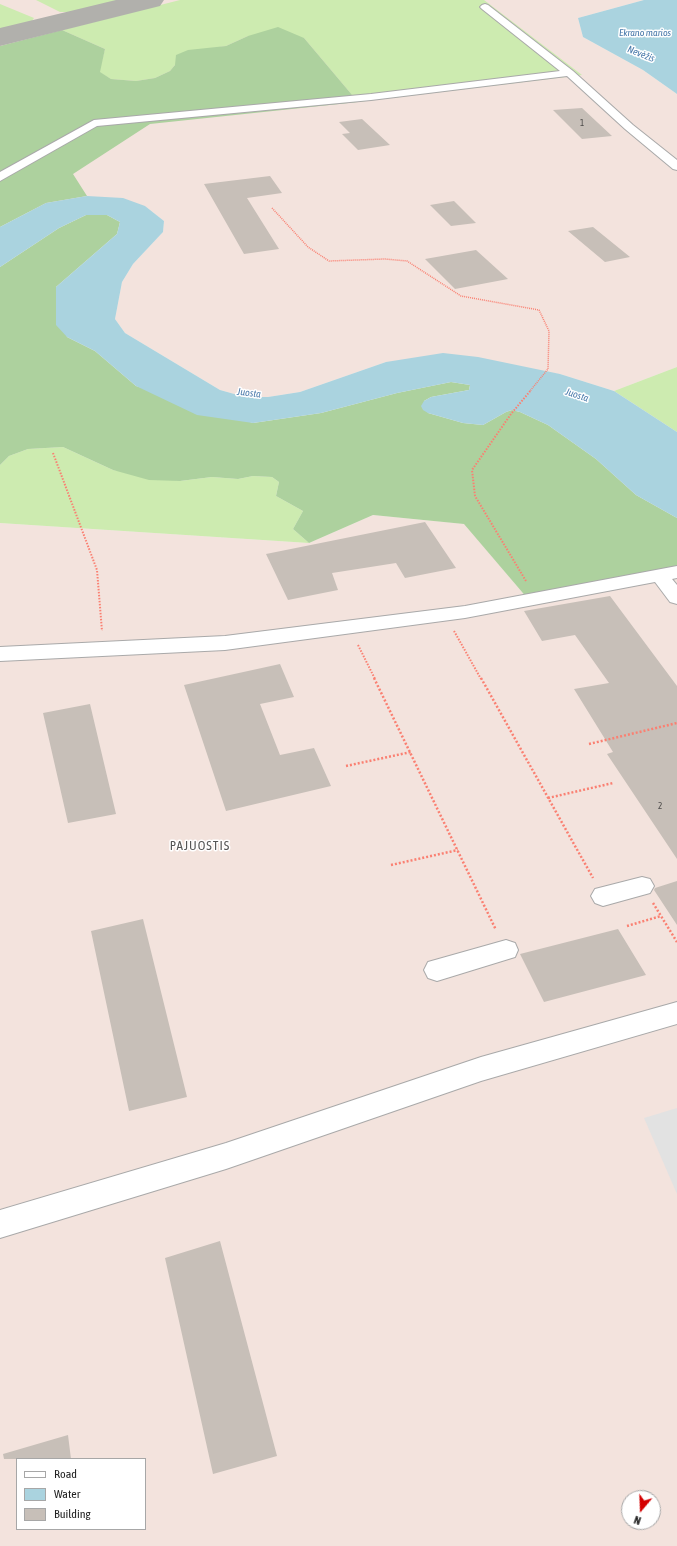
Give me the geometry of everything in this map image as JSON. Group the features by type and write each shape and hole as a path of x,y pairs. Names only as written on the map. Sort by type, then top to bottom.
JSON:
{"street":[{"path":"485,7 569,73 629,127 677,166"},
{"path":"0,177 94,123 371,97 569,73"},
{"path":"0,654 225,643 445,615 668,574 677,598"},
{"path":"603,896 642,886"},
{"path":"437,970 506,950"},
{"path":"0,1224 226,1156 481,1069 677,1013"}],"path":[{"path":"272,208 308,247 329,261 385,259 408,261 462,296 539,310 549,332 548,369 511,414 472,470 475,496 536,598"},
{"path":"53,453 97,570 104,649"},
{"path":"445,615 603,896"},
{"path":"349,627 506,950"},
{"path":"590,744 677,723"},
{"path":"346,766 411,752"},
{"path":"548,798 613,783"},
{"path":"391,865 458,850"},
{"path":"642,886 677,942"},
{"path":"627,926 661,916"}],"shaded area":[{"path":"0,0 644,0 578,18 583,37 643,70 677,94 677,367 614,391 560,374 386,362 300,392 268,397 245,397 220,390 125,333 115,319 122,282 133,264 163,232 164,221 145,206 0,213"},
{"path":"373,515 465,524 528,599 677,572 677,1546 0,1546 0,523 309,543"},
{"path":"677,1108 677,1194 644,1118"}],"green space":[{"path":"36,0 133,0 85,12 60,12"},
{"path":"180,0 484,0 582,75 358,102 304,38 248,36 226,46 207,49 175,65 170,71 155,78 136,81 111,79 99,72 105,49 62,30"},
{"path":"0,4 34,18 29,25 0,32"},
{"path":"278,27 304,38 358,102 150,124 73,174 87,196 46,203 0,227 0,46 62,30 105,49 100,72 111,79 136,81 155,78 170,71 175,65 176,55 188,50 226,46 248,36"},
{"path":"86,215 107,215 120,222 117,234 56,287 67,337 95,351 136,386 253,423 321,413 397,393 451,382 470,385 469,390 431,397 424,401 428,413 463,423 483,425 512,410 520,412 548,425 596,459 636,495 677,518 677,572 528,599 464,524 373,515 309,543 293,529 303,511 276,496 279,482 272,477 253,476 238,479 212,477 180,481 149,480 113,470 63,447 28,449 9,456 0,465 0,267 59,228"},
{"path":"677,367 677,432 614,391"},
{"path":"63,447 113,470 180,481 212,477 238,479 253,476 272,477 279,482 276,496 303,511 293,529 309,543 0,523 0,465 9,456 28,449"}],"water":[{"name":"Ekrano marios","path":"644,0 677,0 677,94 643,70 583,37 578,18"},
{"name":"Juosta","path":"87,196 123,198 145,206 164,221 163,232 133,264 122,282 115,319 125,333 220,390 245,397 268,397 300,392 386,362 443,353 478,357 560,374 614,391 677,432 677,518 636,495 596,459 548,425 520,412 512,410 506,412 483,425 463,423 428,413 423,410 421,406 424,401 431,397 469,390 470,385 451,382 397,393 321,413 253,423 197,415 136,386 95,351 67,337 56,325 56,287 117,234 120,222 107,215 86,215 59,228 0,267 0,227 46,203"}],"building":[{"path":"582,108 612,136 582,139 553,110"},
{"path":"362,119 390,145 358,150 342,134 350,133 339,122"},
{"path":"270,176 282,193 247,198 279,249 244,254 204,184"},
{"path":"454,201 476,223 451,226 430,205"},
{"path":"593,227 630,257 605,262 568,231"},
{"path":"476,250 508,279 455,289 425,259"},
{"path":"425,522 456,568 405,578 396,563 332,573 338,590 288,600 266,554"},
{"path":"610,596 677,686 677,859 607,754 613,752 574,689 609,683 575,635 542,641 524,611"},
{"path":"280,664 294,697 260,704 280,755 314,748 331,786 226,811 184,685"},
{"path":"90,704 116,814 68,823 43,713"},
{"path":"677,881 677,925 654,890 655,888"},
{"path":"143,919 187,1097 129,1111 91,931"},
{"path":"618,929 646,975 544,1002 520,954"},
{"path":"220,1241 277,1456 213,1474 165,1258"},
{"path":"68,1435 71,1458 4,1459 3,1454"}],"taxiway":[{"path":"0,37 150,0"}],"district":[{"name":"PAJUOSTIS","path":"200,846"}],"water label":[{"name":"Nevėžis","path":"641,54"}]}
